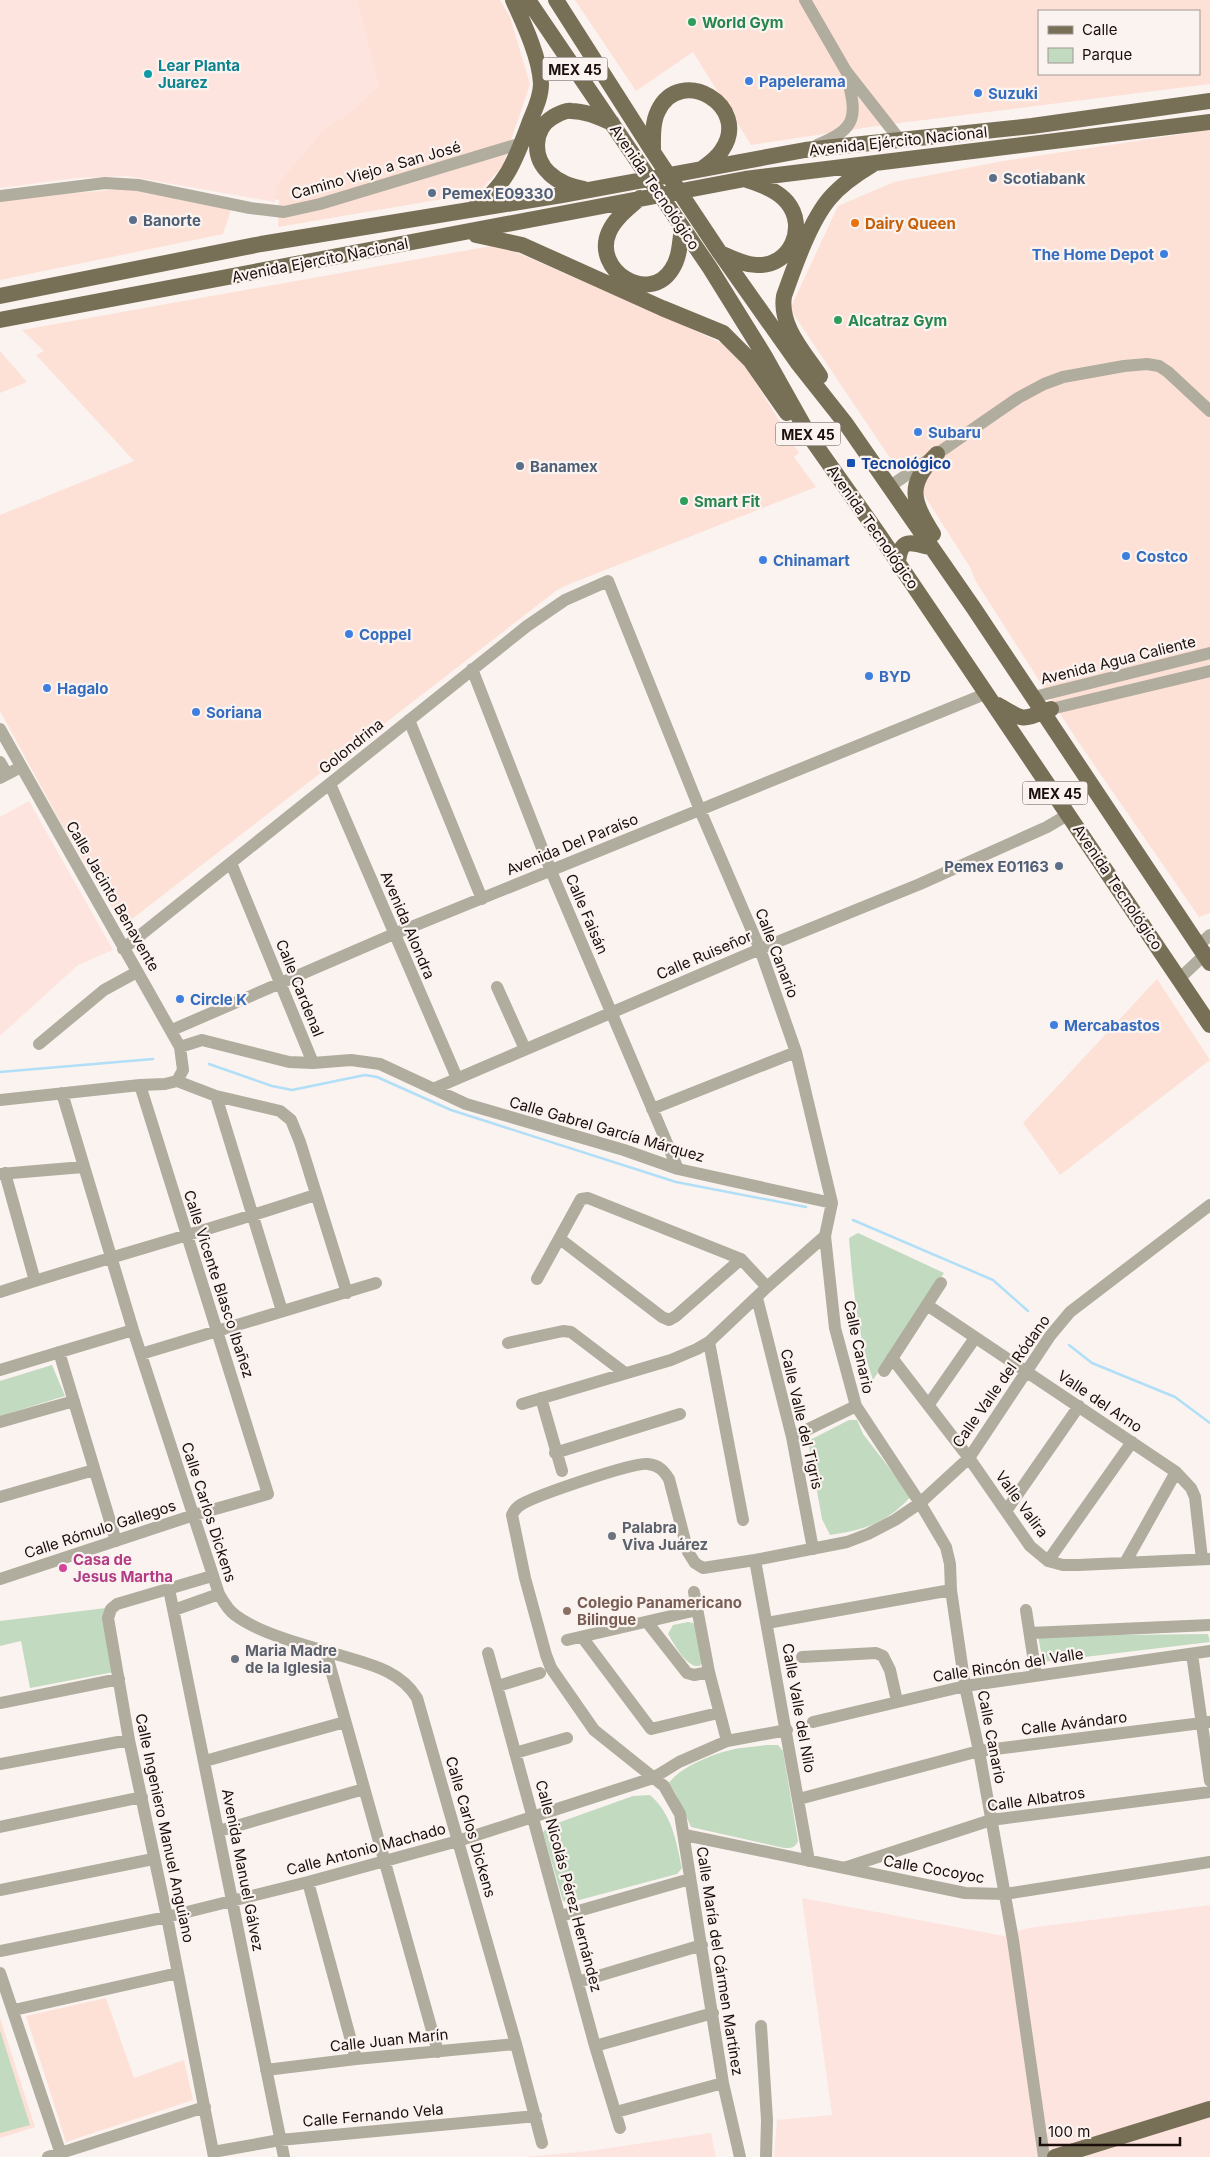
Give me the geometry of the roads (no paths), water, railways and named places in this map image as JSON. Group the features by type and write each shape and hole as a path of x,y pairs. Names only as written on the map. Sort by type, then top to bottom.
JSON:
{"main road":[{"path":"470,210 483,202 502,182 511,169 539,98 541,82 526,29 513,0"},
{"name":"Avenida Tecnológico","path":"528,0 682,227 764,355 810,437 898,562 1210,1025"},
{"name":"Avenida Tecnológico","path":"556,0 720,253 797,362 846,424 1043,707 1207,950"},
{"path":"653,152 656,116 659,108 667,99 684,90 705,93 721,106 727,116 730,130 722,151 701,169"},
{"name":"Avenida Ejército Nacional","path":"589,191 806,150 1032,126 1210,100"},
{"path":"589,191 564,184 548,172 542,165 538,154 538,135 542,126 548,120 570,110 596,116 612,123"},
{"name":"Avenida Ejército Nacional","path":"640,197 745,179 1210,122"},
{"path":"846,424 826,387 790,331 783,306 797,263 818,216 829,199 849,181 876,163"},
{"path":"720,253 744,263 765,265 782,256 794,241 797,233 797,221 786,201 779,194 745,179"},
{"name":"Avenida Ejercito Nacional","path":"0,296 261,244 589,191"},
{"path":"640,197 614,223 605,242 608,260 624,278 640,284 653,283 669,273 677,258 682,227"},
{"name":"Avenida Ejercito Nacional","path":"0,320 466,233 640,197"},
{"path":"330,258 337,245 380,234 398,222"},
{"path":"466,233 522,246 723,333 750,360 790,417 810,437"},
{"path":"937,454 919,475 916,484 916,497 926,522 950,560 973,607"},
{"path":"898,562 900,548 904,544 913,543 930,547"},
{"path":"989,696 1015,716 1023,718 1043,707"},
{"path":"1055,2157 1210,2109"}],"street":[{"path":"805,0 846,71 900,140"},
{"path":"806,150 833,138 845,130 851,121 854,111 846,71"},
{"name":"Camino Viejo a San José","path":"0,196 106,183 138,186 250,208 284,212 320,204 522,143"},
{"path":"889,487 1018,398 1044,384 1099,369 1132,365 1159,366 1210,411"},
{"name":"Golondrina","path":"123,950 472,669 565,600 608,581"},
{"name":"Calle Canario","path":"608,581 700,810 760,949 796,1052 832,1203 825,1236 835,1328 856,1406 920,1503 946,1548 950,1564 951,1590 965,1686 1005,1894 1044,2157"},
{"name":"Avenida Agua Caliente","path":"1043,707 1042,695 1210,653"},
{"path":"1151,668 1156,684"},
{"name":"Calle Faisán","path":"472,669 551,871 678,1168"},
{"path":"1043,707 1210,671"},
{"name":"Avenida Del Paraíso","path":"172,1030 394,934 980,696 989,696"},
{"path":"409,720 482,899"},
{"name":"Calle Jacinto Benavente","path":"0,729 123,950 172,1030 180,1047 183,1070 177,1081"},
{"path":"0,762 4,776 21,767"},
{"name":"Avenida Alondra","path":"330,784 457,1078"},
{"name":"Calle Ruiseñor","path":"433,1089 610,1012 929,880 1047,827 1069,814"},
{"name":"Calle Cardenal","path":"231,862 282,983 313,1063"},
{"path":"1180,978 1207,950"},
{"path":"39,1044 104,990 137,972"},
{"path":"497,987 525,1049"},
{"path":"180,1047 202,1040 289,1062 313,1063"},
{"path":"652,1109 796,1052"},
{"name":"Calle Gabrel García Márquez","path":"313,1063 351,1060 380,1064 466,1104 615,1147 678,1168 832,1203"},
{"path":"0,1100 165,1084 177,1081 216,1096 280,1111 291,1120 300,1142 347,1293"},
{"name":"Calle Vicente Blasco Ibañez","path":"140,1085 268,1494"},
{"name":"Calle Carlos Dickens","path":"62,1093 133,1330 194,1514 218,1594 233,1614 250,1625 326,1652 382,1668 395,1675 417,1698 516,2044 542,2143"},
{"path":"216,1096 282,1311"},
{"path":"35,1281 3,1173 83,1167"},
{"path":"0,1292 111,1256 252,1216 316,1195"},
{"path":"537,1279 581,1199 588,1198 740,1259 767,1287"},
{"name":"Calle Valle del Ródano","path":"512,1515 513,1511 521,1504 537,1496 625,1468 647,1463 664,1471 669,1479 691,1559 703,1568 813,1549 868,1534 895,1520 920,1503 970,1458 1050,1336 1070,1312 1210,1205"},
{"path":"522,1404 685,1355 709,1342 825,1236"},
{"path":"560,1240 662,1317 669,1320 676,1316 740,1259"},
{"path":"141,1354 376,1283"},
{"path":"884,1371 941,1283"},
{"name":"Calle Valle del Tigris","path":"756,1298 792,1437 813,1549"},
{"name":"Valle del Arno","path":"927,1305 1176,1472 1191,1488 1195,1497 1206,1559"},
{"path":"0,1370 133,1330"},
{"path":"508,1343 563,1331 571,1332 625,1373"},
{"path":"929,1404 975,1338"},
{"path":"709,1342 743,1520"},
{"path":"59,1352 116,1541"},
{"name":"Valle Valira","path":"892,1358 970,1458 1030,1546 1048,1561"},
{"path":"541,1398 555,1453 562,1471"},
{"path":"0,1422 74,1401"},
{"path":"792,1437 856,1406"},
{"path":"1006,1511 1079,1406"},
{"path":"555,1453 680,1414"},
{"path":"1132,1442 1048,1561 1070,1565 1206,1559"},
{"path":"0,1497 94,1470"},
{"path":"1125,1563 1176,1472"},
{"name":"Calle Rómulo Gallegos","path":"0,1579 194,1514 268,1494"},
{"name":"Calle María del Cármen Martínez","path":"512,1515 525,1578 546,1655 552,1668 594,1730 664,1786 674,1800 680,1814 713,2013 722,2082 740,2157"},
{"name":"Calle Valle del Nilo","path":"755,1560 809,1861"},
{"name":"Calle Ingeniero Manuel Anguiano","path":"212,1576 117,1604 111,1610 108,1618 129,1740 153,1859 167,1917 214,2155"},
{"name":"Avenida Manuel Gálvez","path":"169,1589 284,2157"},
{"path":"767,1623 951,1590"},
{"path":"694,1592 708,1672 727,1741"},
{"path":"174,1610 218,1594"},
{"path":"567,1640 697,1610"},
{"path":"1026,1610 1036,1675"},
{"path":"647,1622 687,1673 694,1675 708,1672"},
{"path":"1030,1633 1210,1624"},
{"path":"582,1637 652,1734 718,1713"},
{"path":"326,1652 438,2052"},
{"name":"Calle Rincón del Valle","path":"813,1722 965,1686 1210,1652"},
{"name":"Calle Nicolás Pérez Hernández","path":"488,1653 595,2046 620,2128"},
{"path":"802,1657 876,1653 883,1656 890,1670 897,1701"},
{"path":"1192,1654 1206,1723 1210,1781"},
{"path":"498,1686 540,1673"},
{"path":"0,1703 119,1679"},
{"path":"205,1761 345,1722"},
{"name":"Calle Avándaro","path":"799,1799 979,1751 1206,1723"},
{"name":"Calle Antonio Machado","path":"0,1951 232,1902 458,1841 653,1778 679,1762 727,1741 787,1730"},
{"path":"515,1753 567,1738"},
{"path":"0,1764 129,1740"},
{"path":"219,1831 364,1789"},
{"name":"Calle Albatros","path":"843,1868 991,1820 1210,1792"},
{"path":"0,1827 142,1797"},
{"name":"Calle Cocoyoc","path":"685,1835 965,1893 1005,1894 1210,1862"},
{"path":"0,1890 153,1859"},
{"path":"561,1916 690,1879"},
{"path":"308,1882 356,2059"},
{"path":"578,1982 702,1946"},
{"path":"0,1973 14,2010 57,2156 205,2107"},
{"path":"14,2010 178,1974"},
{"path":"595,2046 713,2013"},
{"path":"761,2026 766,2157"},
{"name":"Calle Juan Marín","path":"266,2070 356,2059 516,2044"},
{"path":"616,2112 722,2082"},
{"name":"Calle Fernando Vela","path":"214,2155 280,2140 536,2116"}],"waterway":[{"path":"0,1072 153,1059"},
{"path":"209,1064 272,1086 292,1090 365,1075 377,1077 451,1110 676,1182 806,1207"},
{"path":"853,1220 993,1280 1028,1311"},
{"path":"1069,1345 1092,1363 1175,1397 1210,1423"}],"place":[{"name":"World Gym","path":"692,22"},
{"name":"Lear Planta Juarez","path":"148,74"},
{"name":"Papelerama","path":"749,81"},
{"name":"Suzuki","path":"978,93"},
{"name":"Scotiabank","path":"993,178"},
{"name":"Pemex E09330","path":"432,193"},
{"name":"Banorte","path":"133,220"},
{"name":"Dairy Queen","path":"855,223"},
{"name":"The Home Depot","path":"1164,254"},
{"name":"Alcatraz Gym","path":"838,320"},
{"name":"Subaru","path":"918,432"},
{"name":"Tecnológico","path":"851,463"},
{"name":"Banamex","path":"520,466"},
{"name":"Smart Fit","path":"684,501"},
{"name":"Costco","path":"1126,556"},
{"name":"Chinamart","path":"763,560"},
{"name":"Coppel","path":"349,634"},
{"name":"BYD","path":"869,676"},
{"name":"Hagalo","path":"47,688"},
{"name":"Soriana","path":"196,712"},
{"name":"Pemex E01163","path":"1059,866"},
{"name":"Circle K","path":"180,999"},
{"name":"Mercabastos","path":"1054,1025"},
{"name":"Palabra Viva Juárez","path":"612,1536"},
{"name":"Casa de Jesus Martha","path":"63,1568"},
{"name":"Colegio Panamericano Bilingue","path":"567,1611"},
{"name":"Maria Madre de la Iglesia","path":"235,1659"}]}
